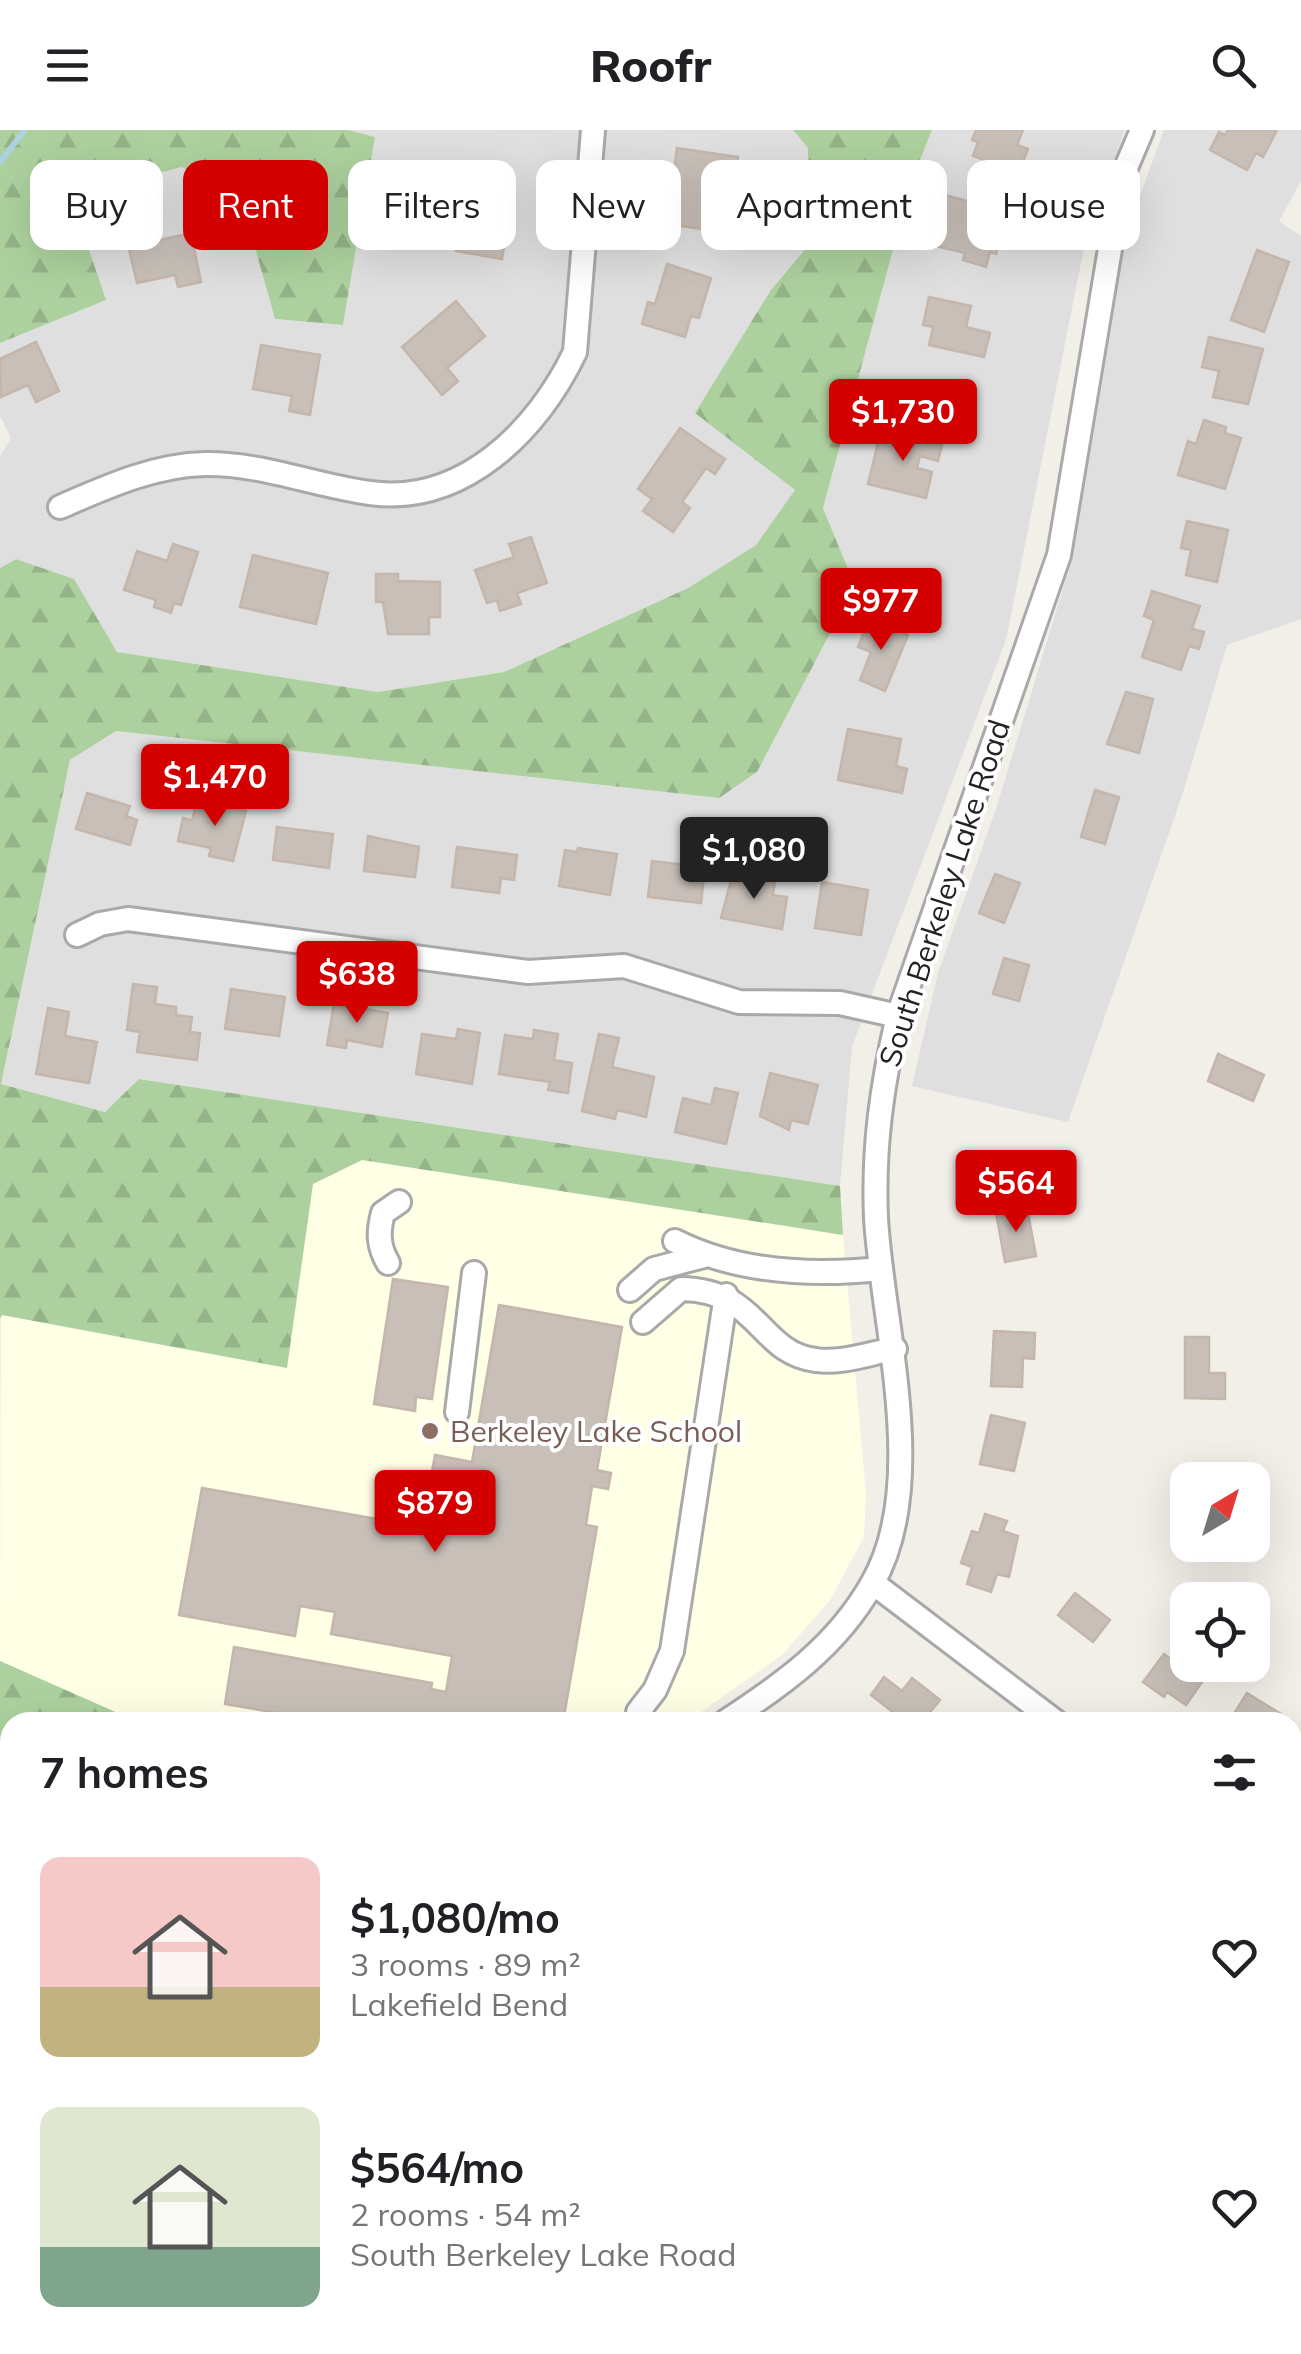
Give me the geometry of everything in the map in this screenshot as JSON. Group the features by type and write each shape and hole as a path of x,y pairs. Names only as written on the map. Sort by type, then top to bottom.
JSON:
{"street":[{"path":"60,506 125,478 202,464 404,496 456,482 492,458 536,416 560,385 575,352 593,130"},
{"name":"South Berkeley Lake Road","path":"741,1712 787,1683 822,1649 874,1583 891,1537 897,1493 895,1349 880,1269 874,1151 880,1090 898,1016 1060,555 1115,220 1126,170 1142,130"},
{"path":"77,935 100,924 128,920 528,972 624,966 740,1002 840,1002 898,1016"},
{"path":"388,1263 380,1250 378,1229 383,1213 399,1202"},
{"path":"675,1241 704,1256 790,1272 880,1269"},
{"path":"630,1290 654,1269 704,1256"},
{"path":"457,1412 474,1273"},
{"path":"643,1322 682,1289 709,1289 726,1295 796,1355 818,1361 895,1349"},
{"path":"638,1712 656,1690 672,1651 726,1295"},
{"path":"874,1583 1043,1712"}],"shaded area":[{"path":"348,130 793,130 808,148 808,160 701,160 701,250 804,250 771,290 796,489 756,545 688,588 504,672 378,692 116,652 74,579 16,559 0,568 0,456 11,438 0,416 0,343 105,300 89,250 163,250 163,172 183,167 183,250 256,250 275,319 343,325 356,250 516,250 516,160 371,160 375,137"},
{"path":"932,130 1125,130 1114,160 967,160 967,250 1084,250 1006,640 852,1047 840,1186 140,1079 105,1112 1,1084 70,760 116,731 718,798 757,772 855,586 823,508 893,250 947,250 947,160 920,160"},
{"path":"1164,130 1301,130 1301,181 1279,221 1301,236 1301,619 1227,645 1183,793 1068,1122 912,1086 938,973 996,809 1071,562 1122,250 1140,250 1140,196"},
{"name":"Berkeley Lake School","path":"362,1160 843,1235 866,1494 864,1537 830,1600 783,1654 701,1712 115,1712 0,1661 1,1315 286,1368 313,1184"}],"green space":[{"path":"0,130 348,130 375,137 371,160 348,160 348,250 356,250 343,325 275,319 256,250 328,250 328,160 183,160 183,168 163,172 163,160 30,160 30,250 89,250 106,300 0,343"},
{"path":"793,130 932,130 920,160 808,160 808,148"},
{"path":"804,250 893,250 823,508 855,586 757,772 719,798 116,731 70,760 1,1084 105,1112 139,1079 840,1186 843,1235 362,1160 313,1184 287,1368 2,1315 0,1319 0,568 16,559 74,579 117,652 378,692 504,672 688,588 756,545 795,490 695,413 771,290"},
{"path":"0,1661 115,1712 0,1712"}],"building":[{"path":"976,130 1023,130 1017,145 1028,149 1024,160 984,160 973,156 978,142 972,140"},
{"path":"1228,130 1277,130 1263,157 1256,153 1247,170 1210,150 1219,132 1225,135"},
{"path":"677,148 738,157 701,160 701,229 681,226 681,160 675,160"},
{"path":"947,196 967,201 967,250 997,250 996,254 990,252 986,267 963,260 965,253 947,249"},
{"path":"183,235 183,250 194,250 201,282 178,287 175,275 137,283 129,250 163,250 163,239"},
{"path":"456,250 504,250 502,259"},
{"path":"1257,250 1289,262 1264,332 1231,320"},
{"path":"667,264 711,278 699,318 691,316 685,337 642,324 648,302 655,304"},
{"path":"929,297 971,306 966,327 990,333 984,357 929,345 933,327 923,325"},
{"path":"456,301 485,336 447,368 458,381 442,395 402,347"},
{"path":"1209,337 1263,349 1248,404 1213,397 1219,371 1202,367"},
{"path":"36,342 59,391 36,402 28,385 1,397 0,359"},
{"path":"261,345 320,355 310,415 289,411 292,396 253,389"},
{"path":"1204,420 1226,427 1225,433 1241,438 1225,489 1178,475 1188,441 1196,444"},
{"path":"680,428 725,459 715,474 706,468 682,502 690,508 673,532 643,511 652,499 638,489"},
{"path":"881,430 942,445 938,461 920,456 917,468 932,472 926,498 868,484"},
{"path":"1187,521 1228,530 1217,582 1186,575 1191,550 1181,548"},
{"path":"531,537 547,583 517,593 521,604 500,611 497,600 487,603 475,570 514,557 509,544"},
{"path":"173,544 198,552 181,605 174,603 171,613 154,607 156,600 124,590 137,551 167,561"},
{"path":"253,555 328,573 316,624 240,607"},
{"path":"376,574 398,574 398,581 440,582 440,617 429,617 429,634 388,634 383,602 376,602"},
{"path":"1152,591 1200,606 1192,629 1204,632 1199,649 1189,646 1181,670 1142,657 1154,620 1144,616"},
{"path":"869,619 908,635 885,691 860,680 871,652 858,647"},
{"path":"1126,692 1153,699 1139,753 1107,744"},
{"path":"848,729 901,739 896,766 907,769 902,793 838,780"},
{"path":"1095,790 1119,797 1105,844 1081,837"},
{"path":"87,793 130,806 126,816 137,820 130,845 76,829"},
{"path":"213,796 227,799 226,806 246,811 233,861 209,856 211,848 178,841 183,818 192,820 196,805 210,808"},
{"path":"277,827 333,834 329,868 273,860"},
{"path":"368,836 419,847 415,877 364,871"},
{"path":"457,847 517,855 514,880 501,878 499,893 452,887"},
{"path":"578,848 617,854 610,895 559,886 565,850 577,852"},
{"path":"652,861 705,867 701,903 648,897"},
{"path":"733,873 775,881 773,895 787,897 782,929 721,918"},
{"path":"995,874 1020,883 1004,923 979,913"},
{"path":"822,882 868,890 861,935 815,928"},
{"path":"1004,958 1029,965 1019,1001 993,994"},
{"path":"133,984 157,987 155,1004 176,1007 176,1015 192,1017 190,1032 200,1033 197,1060 137,1052 140,1032 127,1030"},
{"path":"231,989 285,997 279,1036 225,1029"},
{"path":"334,1003 388,1013 382,1047 347,1040 346,1048 327,1045"},
{"path":"48,1008 69,1012 65,1036 97,1042 89,1083 36,1074"},
{"path":"458,1029 480,1033 472,1084 416,1074 422,1034 456,1039"},
{"path":"534,1030 558,1034 554,1060 572,1063 568,1093 548,1090 550,1082 499,1074 505,1035 533,1039"},
{"path":"599,1034 619,1038 612,1067 654,1077 646,1117 617,1110 615,1119 582,1111"},
{"path":"1218,1054 1264,1075 1253,1101 1208,1081"},
{"path":"770,1073 818,1085 808,1124 791,1120 789,1130 760,1116"},
{"path":"715,1088 738,1093 726,1144 675,1132 683,1098 711,1105"},
{"path":"1027,1208 1036,1256 1005,1262 996,1213"},
{"path":"393,1279 448,1287 432,1399 416,1397 415,1411 374,1404"},
{"path":"499,1305 622,1327 597,1470 611,1473 608,1489 592,1486 586,1525 597,1527 565,1712 272,1712 225,1704 234,1647 432,1683 431,1689 446,1692 452,1656 331,1634 335,1612 300,1606 295,1636 179,1615 202,1488 422,1527 435,1455 472,1462"},
{"path":"994,1331 1035,1333 1034,1359 1023,1358 1022,1387 991,1386"},
{"path":"1185,1337 1209,1337 1209,1373 1225,1373 1225,1399 1185,1398"},
{"path":"991,1415 1025,1423 1014,1471 980,1464"},
{"path":"985,1514 1007,1521 1003,1531 1018,1536 1009,1577 997,1574 991,1592 967,1584 972,1567 961,1563 972,1531 979,1533"},
{"path":"1075,1593 1110,1620 1093,1642 1058,1615"},
{"path":"1164,1654 1170,1658 1170,1682 1202,1682 1186,1705 1167,1692 1164,1697 1143,1682"},
{"path":"884,1677 902,1691 912,1678 940,1700 930,1712 893,1712 871,1695"},
{"path":"1247,1693 1278,1712 1235,1712"}],"waterway":[{"path":"0,162 25,130"}],"place":[{"name":"Berkeley Lake School","path":"430,1431"}]}
